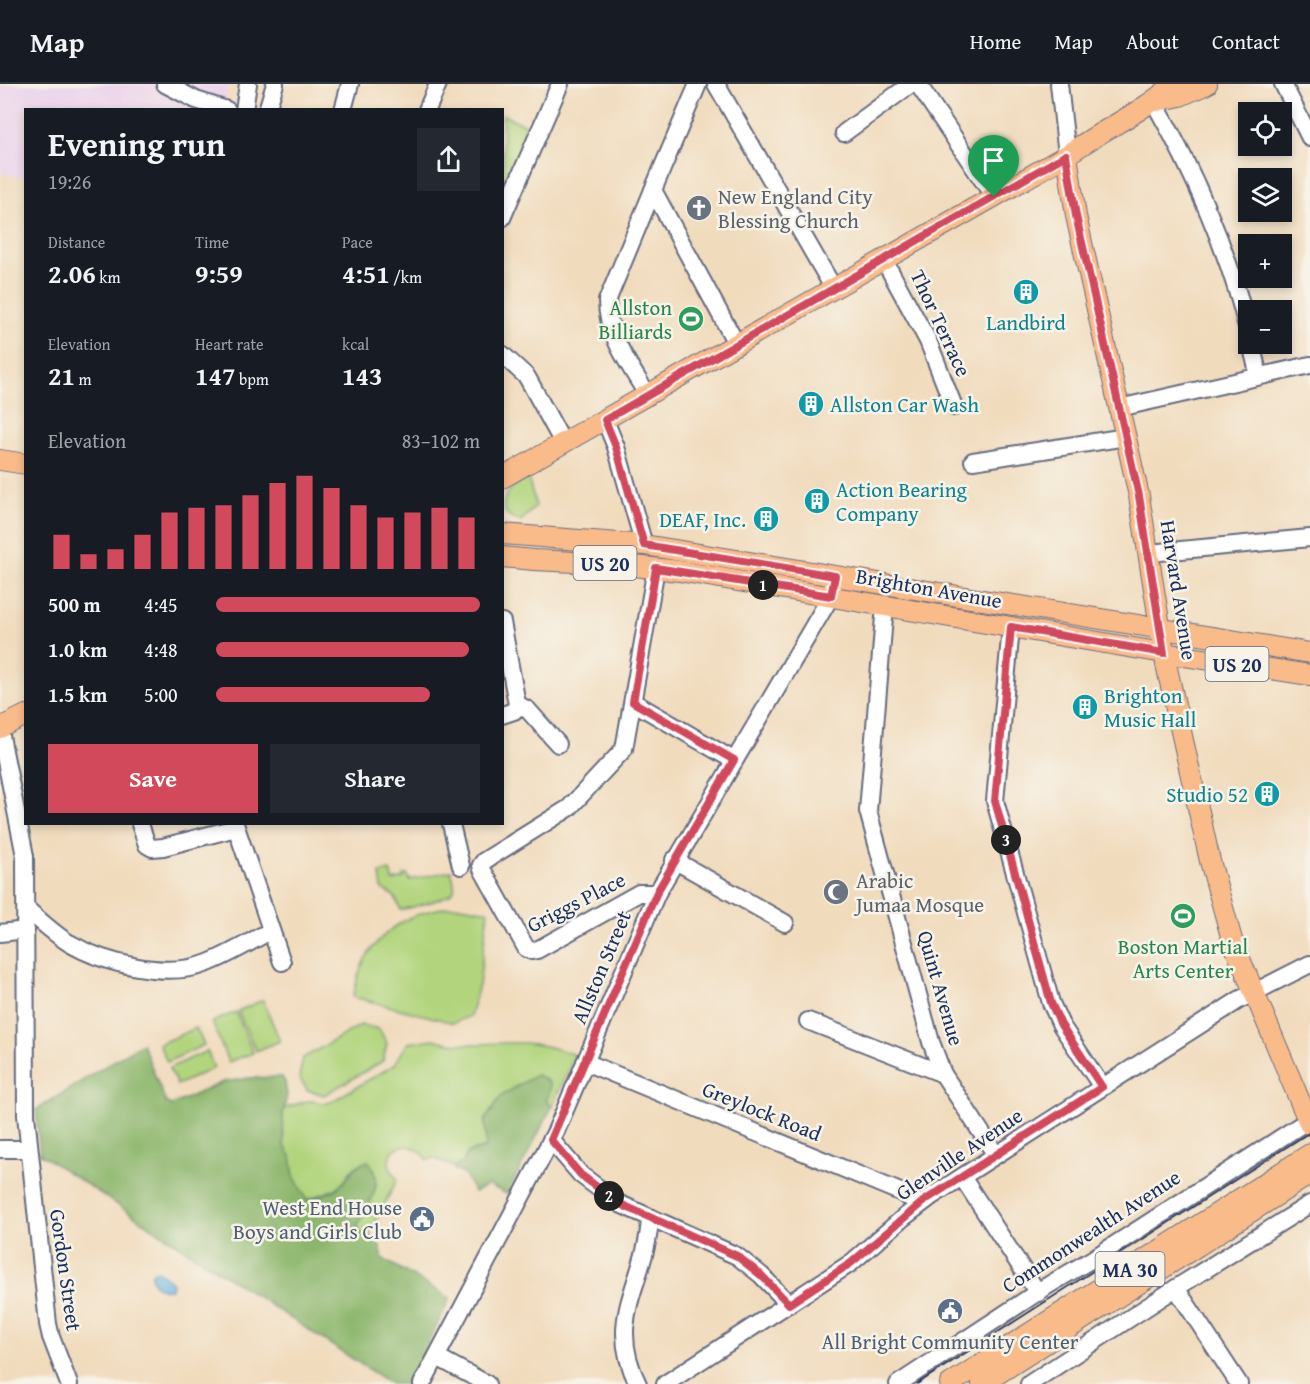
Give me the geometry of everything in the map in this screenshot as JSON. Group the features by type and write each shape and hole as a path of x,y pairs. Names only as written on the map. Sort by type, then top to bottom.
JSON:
{"main road":[{"path":"505,478 1066,155 1084,142 1154,102 1174,84"},
{"path":"1154,102 1180,96 1208,84"},
{"name":"Harvard Avenue","path":"1066,155 1076,216 1139,496 1164,653 1186,761 1222,906 1232,939 1309,1121"},
{"path":"0,460 24,464"},
{"name":"Brighton Avenue","path":"506,532 644,545 833,586 885,605 1164,653 1310,675"},
{"name":"Brighton Avenue","path":"504,557 656,568 833,586 1160,629 1310,653"},
{"path":"0,730 24,716"},
{"name":"MA 30","path":"950,1384 1310,1154"},
{"name":"MA 30","path":"982,1384 1310,1174"}],"street":[{"path":"165,84 196,100 220,108"},
{"path":"244,108 248,84"},
{"path":"268,108 275,84"},
{"path":"344,108 350,84"},
{"path":"428,108 438,84"},
{"path":"504,213 560,84"},
{"path":"648,396 612,331 607,315 607,301 698,84"},
{"path":"716,84 834,289"},
{"path":"844,133 911,84"},
{"path":"918,84 987,183 994,197"},
{"path":"1059,84 1066,155"},
{"path":"1283,84 1310,138"},
{"path":"1154,102 1210,218 1241,300"},
{"path":"653,190 737,345"},
{"name":"Thor Terrace","path":"884,260 927,341 954,407"},
{"path":"1254,354 1259,376"},
{"path":"504,356 527,377 563,444"},
{"path":"1119,408 1310,365"},
{"path":"605,420 616,447 644,545"},
{"path":"973,461 1126,437"},
{"path":"1149,553 1310,538"},
{"path":"656,568 633,702 734,760"},
{"name":"Allston Street","path":"422,1384 551,1140 657,892 833,586"},
{"name":"Quint Avenue","path":"885,605 868,810 931,1042 943,1074 996,1155"},
{"path":"1011,627 995,801 1051,1003 1061,1025 1102,1087"},
{"path":"504,639 512,709 528,710 558,744"},
{"name":"Griggs Place","path":"633,702 624,749 569,808 481,865 526,948 532,951 639,893 657,892"},
{"name":"Gordon Street","path":"0,730 22,835 26,870 28,1149 48,1324 69,1384"},
{"path":"140,825 147,845 152,848 236,826 282,962"},
{"path":"451,825 460,866"},
{"path":"674,860 785,923"},
{"path":"26,908 51,931 77,947 134,967 179,969 207,964 270,932"},
{"path":"0,933 26,930"},
{"name":"Glenville Avenue","path":"665,1384 851,1263 920,1204 1254,992 1310,964"},
{"path":"808,1021 943,1074"},
{"name":"Greylock Road","path":"585,1062 900,1192 920,1204"},
{"name":"Commonwealth Avenue","path":"898,1384 1309,1121"},
{"path":"551,1140 581,1175 620,1204 708,1241 737,1256 761,1275 789,1304"},
{"path":"0,1149 28,1149"},
{"path":"962,1177 1038,1293"},
{"path":"1033,1351 1029,1373 1031,1384 1176,1288 1310,1204"},
{"path":"638,1384 627,1358 625,1321 646,1249 650,1218"},
{"path":"1176,1288 1239,1384"},
{"path":"437,1357 487,1384"}],"shaded area":[{"path":"0,84 229,84 223,108 24,108 24,178 0,173"}],"green space":[{"path":"504,115 530,127 504,192"},
{"path":"528,478 536,506 521,521 510,517 504,510 504,504 510,490"},
{"path":"390,871 393,881 404,878 404,875 408,875 409,880 451,871 454,890 447,896 401,910 394,896 382,889 380,873"},
{"path":"462,906 488,911 479,985 470,1016 454,1023 353,997 364,961 382,937 406,920 432,910"},
{"path":"263,1000 280,1041 256,1051 238,1011"},
{"path":"236,1012 253,1053 228,1062 212,1022"},
{"path":"361,1025 379,1029 387,1043 383,1061 324,1095 307,1090 299,1077 303,1058"},
{"path":"196,1028 204,1045 167,1062 159,1044"},
{"path":"434,1039 455,1044 530,1044 550,1047 575,1055 552,1107 546,1101 549,1095 530,1079 513,1088 485,1120 487,1147 469,1152 463,1163 454,1167 434,1158 427,1160 417,1149 411,1147 405,1146 394,1151 390,1155 389,1165 397,1180 369,1234 362,1234 357,1226 374,1194 376,1177 374,1169 368,1162 351,1170 344,1182 335,1189 307,1200 287,1156 282,1131 284,1108 308,1101 331,1102 394,1065 408,1043"},
{"path":"142,1043 166,1103 172,1105 223,1082 282,1077 287,1095 283,1113 284,1145 291,1156 294,1176 307,1200 335,1189 355,1168 368,1161 374,1169 376,1186 357,1227 362,1234 369,1234 380,1247 383,1259 450,1298 408,1384 391,1384 40,1154 36,1110"},
{"path":"207,1051 214,1068 177,1085 169,1068"},
{"path":"536,1075 545,1079 550,1085 546,1101 552,1107 507,1194 488,1185 474,1192 465,1175 454,1167 463,1163 469,1152 486,1147 485,1120 501,1096"}],"water":[{"path":"154,1271 158,1271 172,1282 171,1289 155,1285 151,1275"}],"tram line":[{"path":"917,1384 1310,1132"}],"place":[{"name":"New England City Blessing Church","path":"699,208"},
{"name":"Landbird","path":"1026,292"},
{"name":"Allston Billiards","path":"691,319"},
{"name":"Allston Car Wash","path":"811,404"},
{"name":"Action Bearing Company","path":"817,501"},
{"name":"DEAF, Inc.","path":"766,519"},
{"name":"Brighton Music Hall","path":"1085,707"},
{"name":"Studio 52","path":"1267,794"},
{"name":"Arabic Jumaa Mosque","path":"836,892"},
{"name":"Boston Martial Arts Center","path":"1183,916"},
{"name":"West End House Boys and Girls Club","path":"422,1219"},
{"name":"All Bright Community Center","path":"950,1311"}],"route":[{"path":"1066,155 1076,216 1139,496 1164,653 1011,627 995,801 1051,1003 1061,1025 1102,1087 924,1201 851,1263 789,1304 761,1275 737,1256 708,1241 620,1204 581,1175 551,1140 657,892 734,760 633,702 656,568 831,596 835,576 644,545 616,447 605,420 994,197 1066,155"}]}
